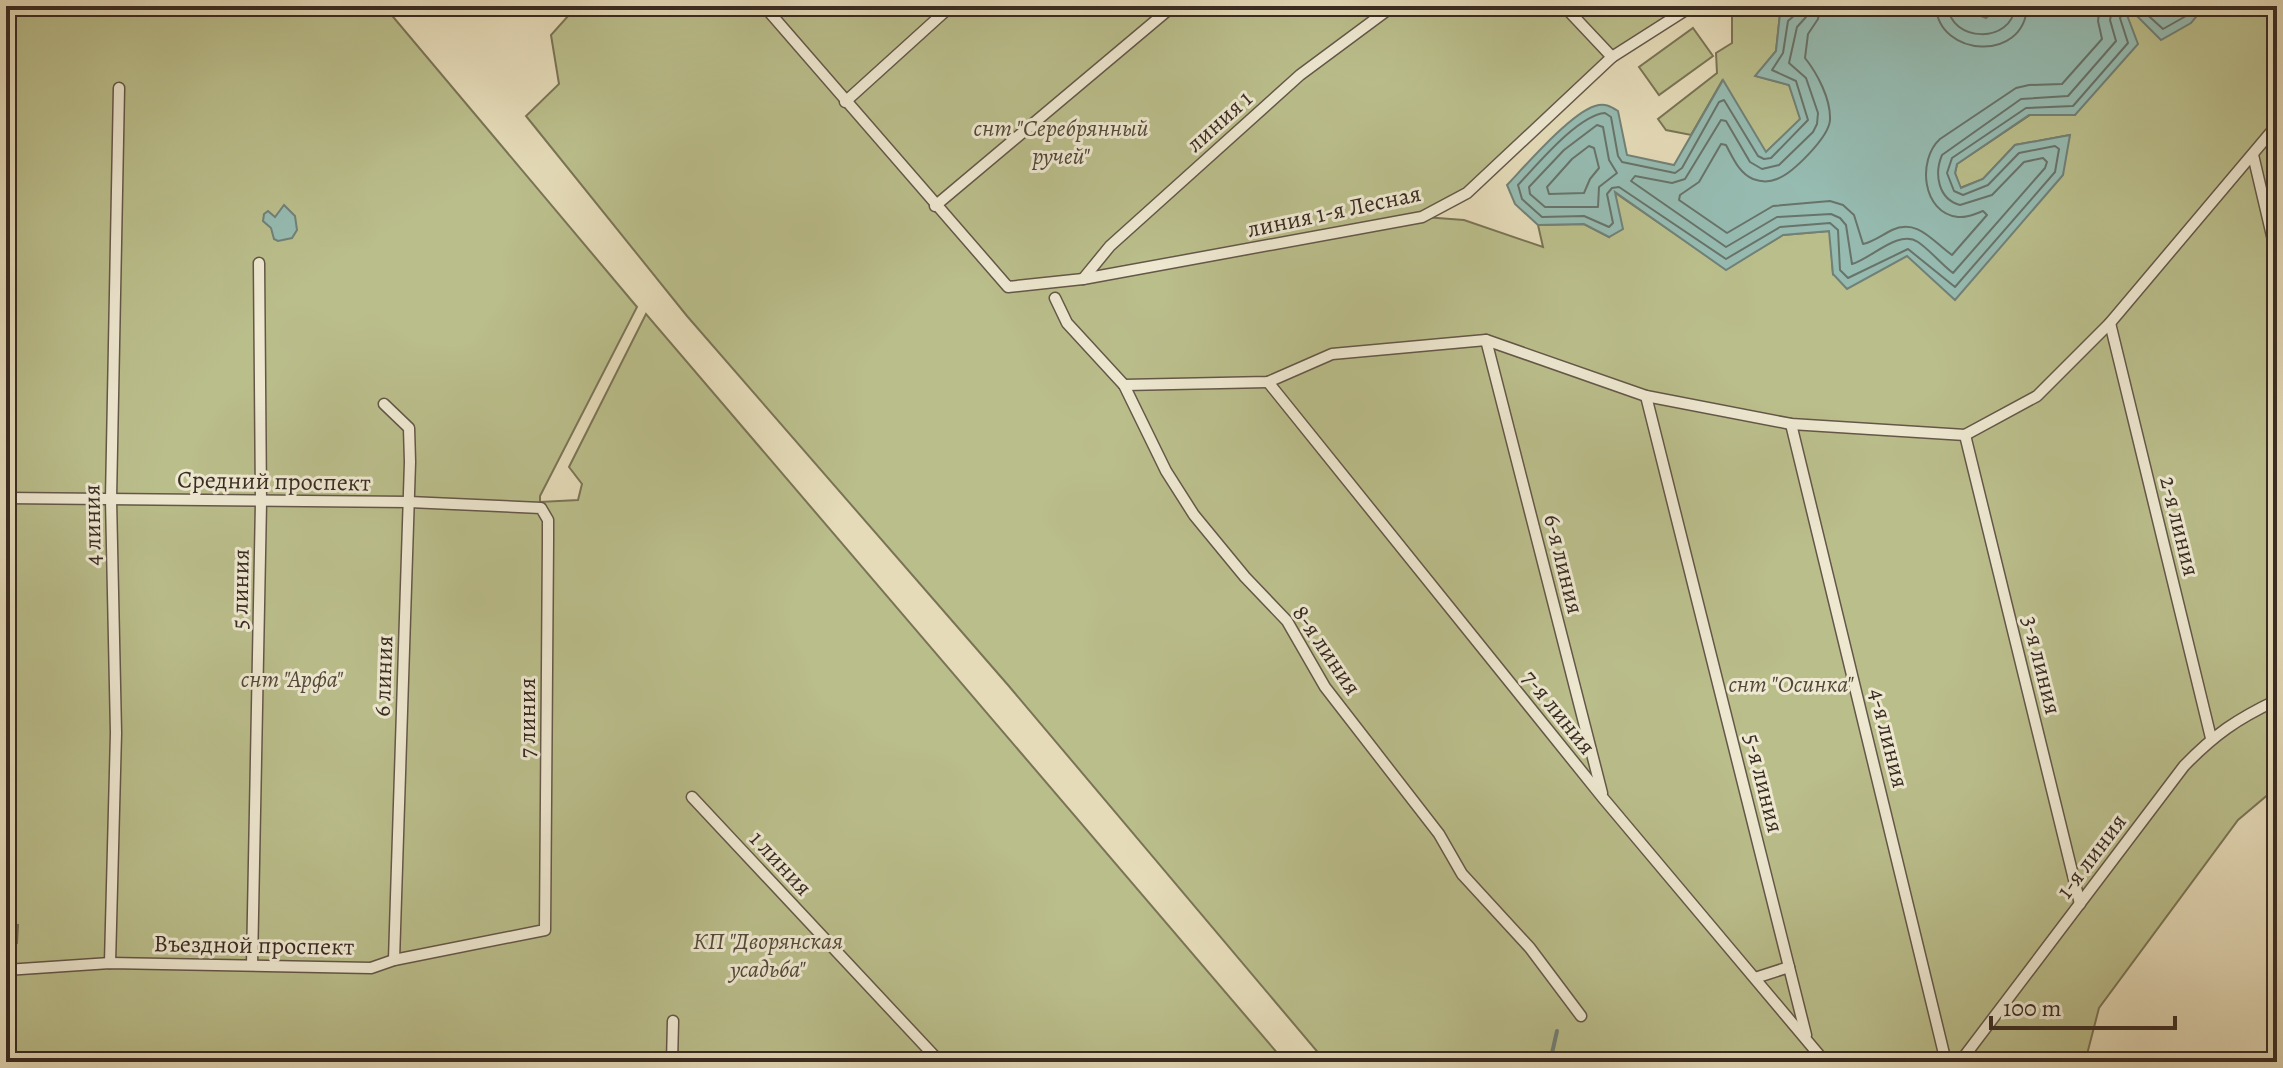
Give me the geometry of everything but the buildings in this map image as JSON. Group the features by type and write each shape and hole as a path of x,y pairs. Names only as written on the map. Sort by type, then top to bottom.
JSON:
{"street":[{"path":"764,6 935,206 1173,6"},
{"path":"845,102 951,6"},
{"name":"линия 1","path":"1083,279 1110,246 1300,75 1393,6"},
{"path":"1564,6 1612,57"},
{"name":"линия 1-я Лесная","path":"935,206 1008,287 1083,279 1422,217 1467,193 1612,57 1692,6"},
{"name":"4 линия","path":"110,963 116,733 111,499 119,88"},
{"path":"1124,385 1268,382 1332,354 1486,340 1646,396 1791,424 1965,435 2037,396 2110,323 2277,125"},
{"path":"2253,155 2277,257"},
{"name":"5 линия","path":"252,965 261,502 259,263"},
{"name":"8-я линия","path":"1055,298 1067,323 1124,385 1166,471 1194,515 1245,577 1287,621 1325,687 1439,834 1462,874 1530,948 1581,1016"},
{"name":"2-я линия","path":"2110,323 2211,738"},
{"name":"6-я линия","path":"1486,340 1603,798"},
{"name":"7-я линия","path":"1268,382 1603,798 1825,1062"},
{"name":"5-я линия","path":"1646,396 1807,1040"},
{"name":"6 линия","path":"384,404 409,428 394,960"},
{"name":"4-я линия","path":"1791,424 1946,1062"},
{"name":"3-я линия","path":"1965,435 2080,904"},
{"name":"Средний проспект","path":"6,498 409,502 541,508"},
{"name":"7 линия","path":"541,508 548,520 545,930"},
{"name":"1-я линия","path":"1960,1062 2184,766 2211,738 2238,719 2277,700"},
{"name":"1 линия","path":"692,797 940,1062"},
{"name":"Въездной проспект","path":"6,970 110,963 371,968 394,960 545,930"},
{"path":"1755,978 1789,967"},
{"path":"672,1062 673,1021"}],"green space":[{"path":"6,6 384,6 637,307 540,496 540,502 578,500 582,484 569,467 646,314 1285,1062 6,1062 6,943 17,943 18,925 6,924"},
{"path":"577,6 1693,6 1612,57 1467,193 1424,217 1464,220 1543,247 1538,225 1584,224 1609,237 1614,192 1726,269 1783,235 1830,231 1833,274 2070,135 2015,145 1983,179 1960,188 1955,173 1957,164 2030,115 2075,115 2126,15 2201,11 2201,6 2277,6 2277,787 2238,820 2099,1008 2085,1062 1326,1062 1008,685 687,316 526,116 559,84 551,35"},
{"path":"1742,6 1797,6 1780,14 1776,51 1756,76 1789,85 1801,119 1765,153 1722,81 1691,135 1666,130 1658,119 1717,73 1716,53 1732,43 1732,16"},
{"path":"1693,28 1713,56 1659,95 1639,67"}],"water":[{"path":"1797,6 1958,6 1986,18 2000,6 2201,6 2201,11 2191,23 2161,40 2137,16 2127,15 2138,44 2075,115 2029,115 1957,164 1955,173 1961,188 1983,179 2015,145 2070,135 2063,175 1955,300 1907,256 1847,289 1833,274 1829,231 1783,235 1726,270 1615,192 1623,229 1609,237 1584,224 1538,225 1515,204 1507,185 1574,118 1599,105 1618,111 1627,155 1674,165 1723,80 1766,152 1800,119 1789,85 1755,76 1776,51 1780,14"},
{"path":"284,205 295,216 297,230 292,238 278,241 263,221 264,214 268,211 275,217"}],"waterway":[{"path":"1550,1062 1557,1031"}],"park label":[{"name":"снт \"Серебрянный ручей\"","path":"1061,142"},
{"name":"снт \"Арфа\"","path":"292,679"},
{"name":"снт \"Осинка\"","path":"1791,684"},
{"name":"КП \"Дворянская усадьба\"","path":"768,955"}]}
